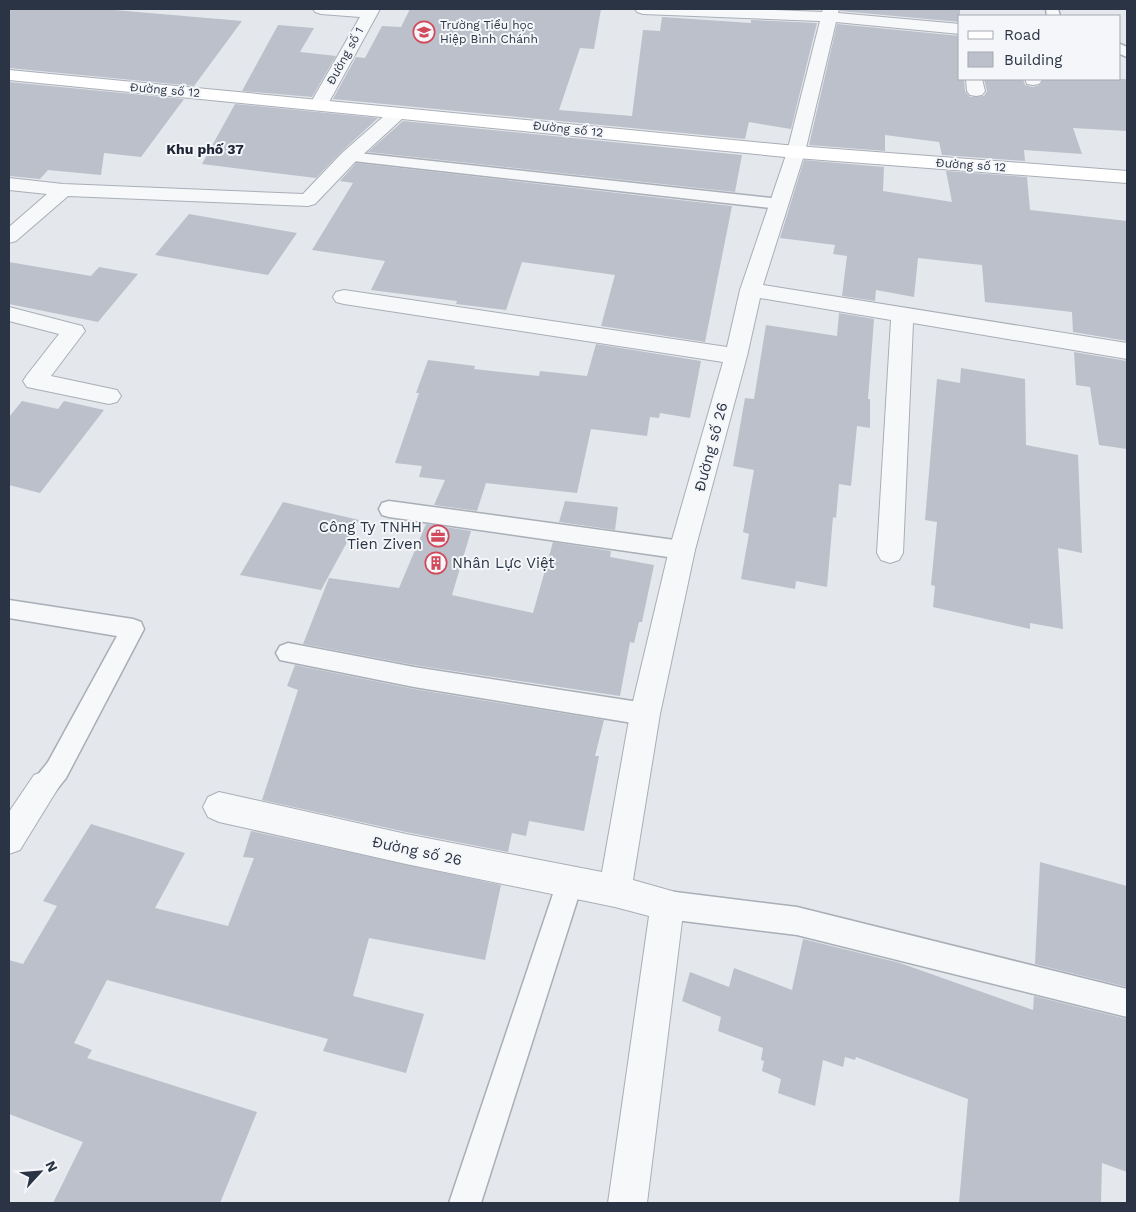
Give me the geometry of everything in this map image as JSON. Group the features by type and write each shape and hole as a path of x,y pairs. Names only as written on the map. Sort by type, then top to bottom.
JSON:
{"street":[{"path":"321,9 371,11"},
{"path":"643,9 830,13 958,29"},
{"name":"Đường số 1","path":"319,104 371,11"},
{"name":"Đường số 26","path":"615,891 645,714 682,550 736,356 752,290 796,152 830,13"},
{"name":"Đường số 12","path":"9,75 796,152 1127,177"},
{"path":"9,184 63,190 308,200 349,157 398,113"},
{"path":"9,237 63,190"},
{"path":"752,290 1127,351"},
{"path":"344,297 736,356"},
{"path":"9,314 74,330 35,381 109,396"},
{"path":"890,553 902,315"},
{"path":"9,839 45,785"},
{"name":"Đường số 26","path":"219,807 406,849 615,891 667,905"},
{"path":"627,1203 667,905"}],"lane":[{"path":"349,157 780,204"},
{"path":"389,509 682,550"},
{"path":"9,609 133,629 57,770 45,785"},
{"path":"288,653 414,677 645,714"},
{"path":"465,1203 570,882"},
{"path":"667,905 796,921 1127,1003"}],"building":[{"path":"9,9 103,9 242,21 194,86 9,68"},
{"path":"410,9 601,9 594,49 580,48 559,110 632,116 643,30 660,31 662,17 751,23 751,20 817,23 791,129 749,122 745,139 333,99 356,57 365,58 382,26 401,27"},
{"path":"841,9 960,9 960,15 958,15 958,22 840,11"},
{"path":"837,24 958,36 958,80 964,80 965,91 970,97 984,96 987,91 984,80 1023,80 1025,85 1033,87 1040,85 1042,80 1127,79 1127,131 1073,128 1082,154 1024,150 1025,161 942,155 939,142 885,135 885,151 809,145"},
{"path":"278,25 314,28 300,52 336,56 312,97 242,91"},
{"path":"9,82 184,99 141,157 104,153 101,175 48,170 40,179 9,176"},
{"path":"235,104 378,118 316,178 202,164"},
{"path":"403,121 742,155 735,192 368,152"},
{"path":"804,160 884,167 883,191 952,202 946,171 1027,177 1030,210 1127,221 1127,341 1073,332 1072,312 985,302 982,265 918,258 914,297 876,290 875,301 842,296 847,256 833,254 835,245 780,238"},
{"path":"356,163 732,206 705,342 601,326 615,275 522,262 506,310 456,304 457,301 371,290 385,261 312,250 353,183 340,181"},
{"path":"189,214 297,233 268,275 155,255"},
{"path":"9,262 91,276 99,267 138,274 98,322 9,304"},
{"path":"839,313 874,319 868,399 870,399 870,428 857,426 851,486 839,484 836,518 833,517 827,587 796,581 795,589 741,579 749,534 743,532 754,470 733,466 745,398 754,399 766,325 837,336"},
{"path":"596,344 701,361 690,418 660,413 659,418 650,417 647,436 591,429 577,493 486,483 477,511 434,505 445,480 419,477 422,466 395,463 428,360 475,366 474,369 539,376 540,371 587,376"},
{"path":"1074,352 1127,361 1127,449 1099,445 1090,387 1076,385"},
{"path":"961,368 1025,379 1026,445 1078,455 1082,553 1058,548 1063,629 1030,623 1030,629 933,607 935,586 931,585 937,522 925,520 937,379 960,383"},
{"path":"22,401 58,409 64,401 104,410 40,493 9,485 9,417"},
{"path":"565,501 618,507 615,530 559,522"},
{"path":"283,502 359,520 321,590 240,575"},
{"path":"426,524 471,531 452,595 533,613 553,542 611,551 610,557 654,565 642,622 639,622 634,643 630,642 620,696 414,665 303,644 329,578 399,588"},
{"path":"295,665 414,689 604,720 595,756 599,756 584,831 529,821 526,836 512,833 508,852 406,832 262,800 298,690 287,686"},
{"path":"91,824 185,853 155,908 228,926 254,858 243,857 251,831 501,885 485,960 369,938 353,996 424,1014 406,1073 323,1051 328,1039 107,980 74,1043 92,1050 87,1058 257,1112 220,1203 53,1203 83,1142 9,1114 9,960 23,964 57,906 43,901"},
{"path":"1040,862 1127,886 1127,987 1035,964"},
{"path":"803,939 900,963 1033,1010 1034,996 1127,1019 1127,1172 1102,1163 1101,1203 959,1203 968,1099 856,1057 855,1060 845,1057 843,1067 823,1060 815,1106 778,1093 781,1079 762,1071 764,1061 761,1060 763,1048 718,1031 721,1017 682,1001 690,972 729,987 734,968 792,990"}],"place":[{"name":"Trường Tiểu học Hiệp Bình Chánh","path":"424,32"},
{"name":"Công Ty TNHH Tien Ziven","path":"438,536"},
{"name":"Nhân Lực Việt","path":"436,563"}],"district":[{"name":"Khu phố 37","path":"205,149"}]}
